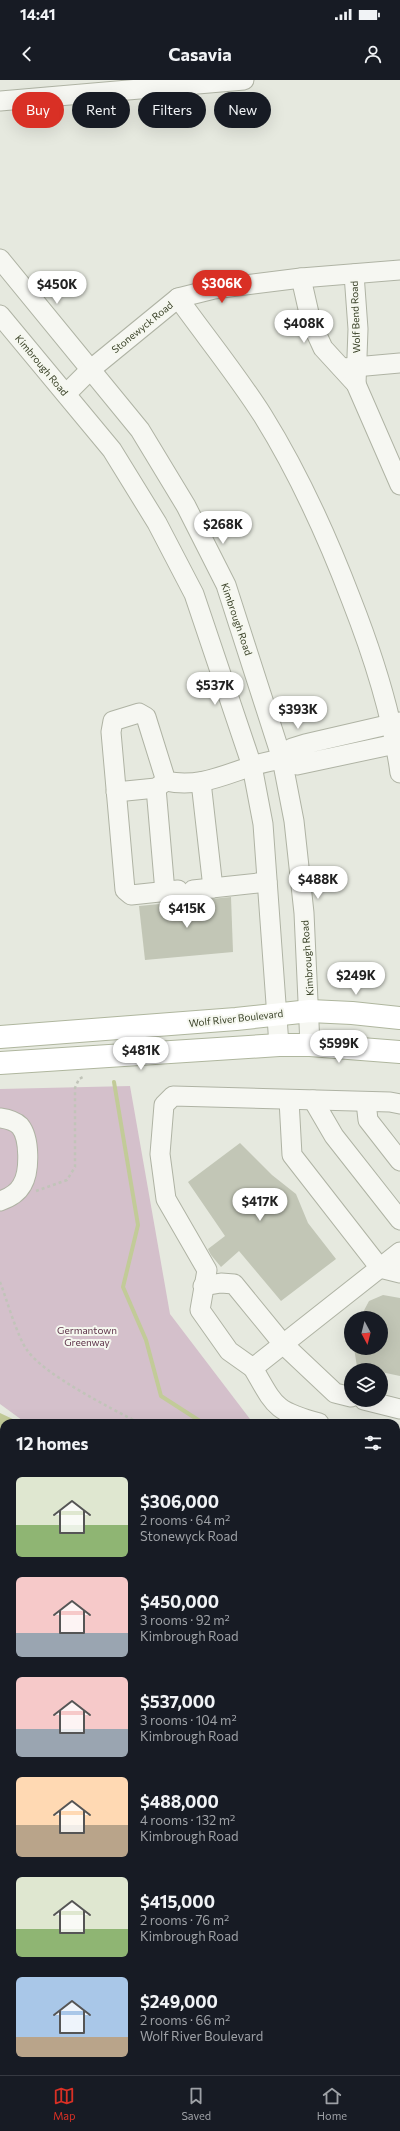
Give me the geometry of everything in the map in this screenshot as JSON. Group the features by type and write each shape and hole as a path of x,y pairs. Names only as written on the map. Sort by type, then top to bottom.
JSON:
{"main road":[{"name":"Wolf River Boulevard","path":"0,1037 229,1020 277,1014 310,1012 352,1013 400,1018"},
{"path":"0,1063 279,1045 310,1045 400,1052"}],"street":[{"path":"0,101 244,80"},
{"name":"Kimbrough Road","path":"0,259 140,430 186,506 226,585 282,759 300,865 310,1012 310,1045"},
{"name":"Stonewyck Road","path":"66,394 90,370 178,298 214,290 301,278 400,270"},
{"name":"Wolf Bend Road","path":"351,373 358,329 354,274"},
{"name":"Wolf Bend Road","path":"301,278 311,322 323,348 351,373 399,481"},
{"path":"178,298 262,415 296,475 332,550 366,637 396,723 400,773"},
{"name":"Kimbrough Road","path":"0,314 112,450 157,522 194,594 252,766 263,824 279,1045"},
{"path":"351,373 400,363"},
{"path":"178,891 161,784 146,717 139,713 116,719 111,732 125,890 131,895 178,891 213,888 267,882"},
{"path":"116,792 161,784 209,781 252,766 282,759 292,748 396,723"},
{"path":"282,759 297,765 398,744"},
{"path":"201,782 213,888"},
{"path":"304,1419 290,1415 276,1406 253,1368 228,1351 200,1310 207,1270 166,1199 160,1154 164,1105 173,1096 400,1104"},
{"path":"289,1100 292,1155 380,1268 400,1274"},
{"path":"313,1100 334,1136 400,1220"},
{"path":"366,1102 368,1120 400,1161"},
{"path":"0,1118 14,1122 20,1126 26,1136 28,1167 22,1185 12,1196 0,1201"},
{"path":"253,1368 400,1252"},
{"path":"204,1286 221,1283 234,1284 283,1344 335,1393 344,1395"},
{"path":"388,1406 400,1409"}],"path":[{"path":"30,1193 67,1180 75,1167 75,1088 79,1079 87,1074"},
{"path":"0,1282 26,1350 35,1359 77,1388 132,1419"}],"green space":[{"name":"Germantown Greenway","path":"130,1086 170,1314 250,1419 21,1419 0,1404 0,1089"}],"shaded area":[{"path":"0,1413 13,1419 0,1419"}],"building":[{"path":"231,897 233,952 145,960 139,906"},
{"path":"240,1143 272,1175 296,1194 308,1223 336,1259 281,1301 239,1251 221,1267 211,1255 208,1249 225,1236 188,1182"},
{"path":"383,1295 400,1298 400,1376 388,1373 388,1363 356,1363 355,1355 388,1355 388,1311 364,1311 369,1301"}],"waterway":[{"path":"114,1082 138,1225 123,1287 146,1340 161,1396 197,1419"}]}
